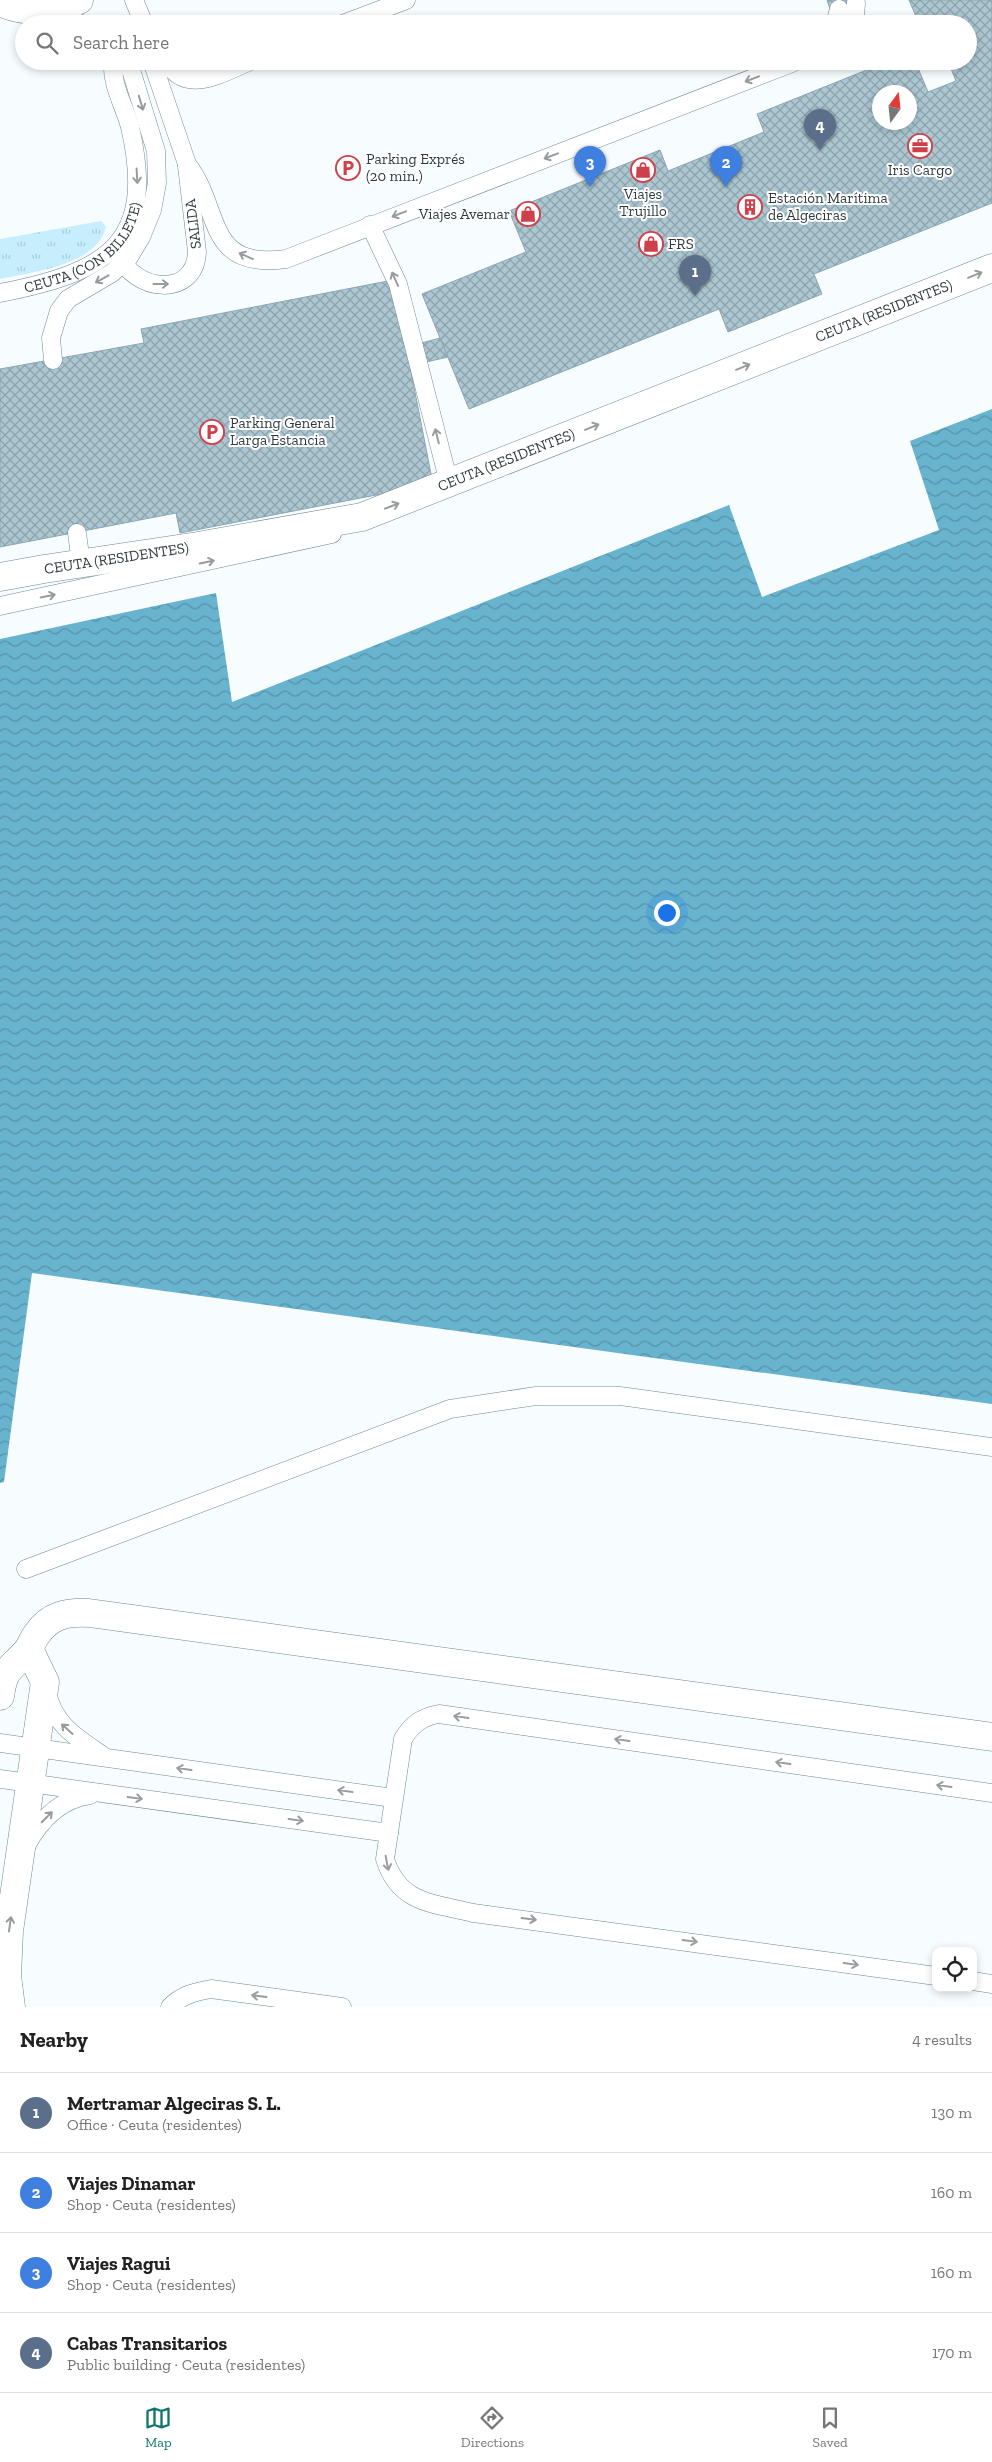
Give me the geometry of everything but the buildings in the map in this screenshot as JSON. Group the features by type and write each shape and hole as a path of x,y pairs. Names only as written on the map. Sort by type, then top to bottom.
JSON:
{"street":[{"path":"0,2 29,10 49,10 79,0"},
{"name":"CEUTA (RESIDENTES)","path":"0,577 198,546 362,517 992,268"},
{"path":"0,1696 3,1675 29,1649 44,1624 56,1616 69,1612 108,1615 992,1737"},
{"path":"11,2007 7,1976 9,1931 45,1682 29,1649"}],"lane":[{"path":"134,0 140,15"},
{"path":"367,15 406,0"},
{"path":"855,15 856,3"},
{"path":"49,10 60,15"},
{"name":"CEUTA (CON BILLETE)","path":"0,293 47,284 78,271 108,253 118,244 132,224 136,206 138,178 135,148 112,70"},
{"path":"53,360 51,338 59,310 68,299 112,273 123,264 141,237 152,210 157,182 156,151 131,70"},
{"path":"155,70 187,164 198,178 209,213 221,239 245,256 257,260 286,259 774,70"},
{"path":"172,70 174,74 194,81 225,70"},
{"name":"SALIDA","path":"123,264 134,276 146,283 164,286 180,281 192,273 197,261 197,252 187,164"},
{"path":"370,225 398,284 449,483"},
{"path":"118,244 123,264"},
{"path":"0,606 329,536 362,517"},
{"path":"77,533 81,563"},
{"path":"26,1569 450,1409 536,1396 620,1396 992,1447"},
{"path":"45,1682 49,1704 60,1723 76,1738 106,1758"},
{"path":"932,1975 474,1913 414,1898 400,1888 390,1875 385,1859 403,1739 409,1729 418,1721 440,1714 992,1793"},
{"path":"0,1743 393,1798"},
{"path":"0,1779 389,1833"},
{"path":"20,1858 45,1817 62,1804 80,1796 101,1793"},
{"path":"977,1982 992,1984"},
{"path":"170,2007 178,1999 194,1992 211,1989 342,2007"}],"green space":[{"path":"101,221 106,227 100,240 90,251 77,259 45,270 0,279 0,239"}],"water":[{"path":"992,409 992,1404 32,1273 4,1482 0,1483 0,639 216,593 232,702 729,505 762,597 939,530 910,441"}],"place":[{"name":"Iris Cargo","path":"920,146"},
{"name":"Cabas Transitarios","path":"820,150"},
{"name":"Parking Exprés (20 min.)","path":"348,168"},
{"name":"Viajes Trujillo","path":"643,170"},
{"name":"Viajes Ragui","path":"590,187"},
{"name":"Viajes Dinamar","path":"726,187"},
{"name":"Estación Marítima de Algeciras","path":"750,207"},
{"name":"Viajes Avemar","path":"528,214"},
{"name":"FRS","path":"651,244"},
{"name":"Mertramar Algeciras S. L.","path":"695,296"},
{"name":"Parking General Larga Estancia","path":"212,432"}]}
